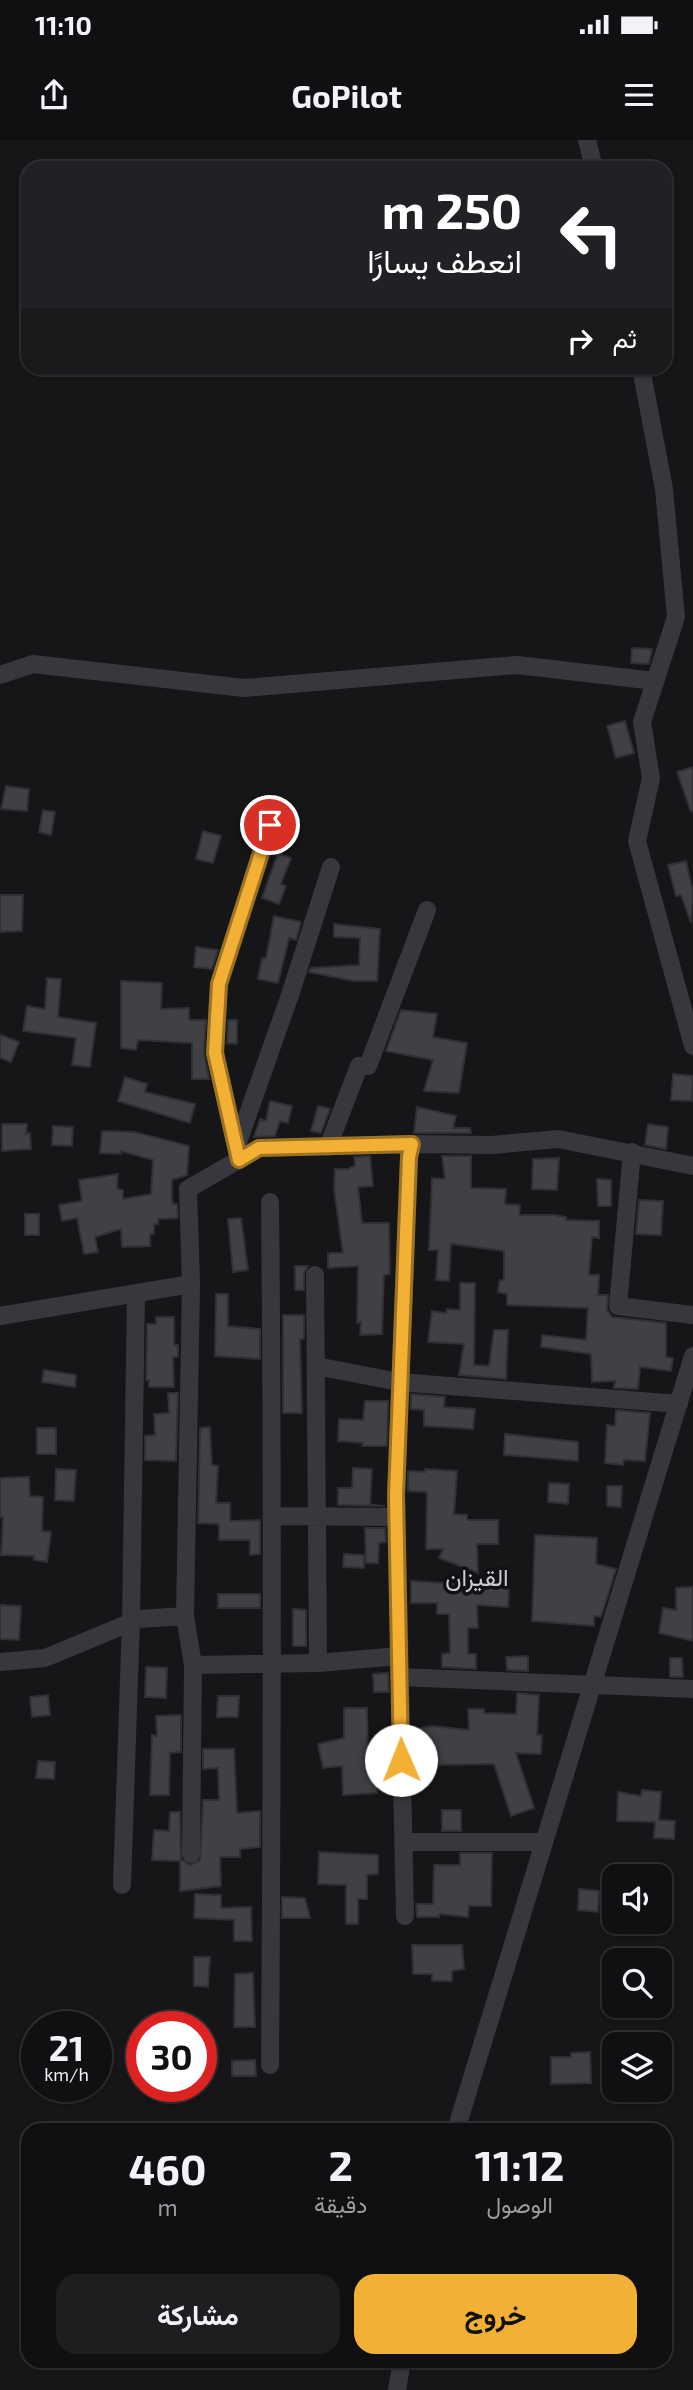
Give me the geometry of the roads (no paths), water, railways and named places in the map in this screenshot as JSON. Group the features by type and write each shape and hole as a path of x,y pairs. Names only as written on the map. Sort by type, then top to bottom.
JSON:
{"street":[{"path":"587,140 592,161"},
{"path":"642,375 664,489 676,617 642,722 651,778 637,841 693,1046"},
{"path":"0,675 33,664 244,688 517,665 655,681"},
{"path":"237,1154 215,1053 219,984 270,825"},
{"path":"237,1154 331,867"},
{"path":"328,1147 359,1066 368,1066 427,910"},
{"path":"191,1854 193,1665 185,1616 191,1284 188,1189 237,1154 259,1148 412,1144 492,1146 558,1139 693,1166"},
{"path":"405,1916 396,1517 399,1382 409,1157 412,1144"},
{"path":"632,1152 618,1306 693,1315"},
{"path":"270,1202 273,1516 270,1664 271,2065"},
{"path":"315,1275 318,1663"},
{"path":"0,1316 191,1284"},
{"path":"122,1885 131,1622 136,1294"},
{"path":"458,2123 693,1356"},
{"path":"316,1366 399,1382 678,1404"},
{"path":"273,1516 396,1517"},
{"path":"0,1662 45,1658 139,1619 185,1616"},
{"path":"193,1665 318,1663 398,1656"},
{"path":"399,1677 693,1689"},
{"path":"402,1842 544,1842"},
{"path":"397,2390 401,2368"}],"district":[{"name":"القيزان","path":"477,1578"}]}
